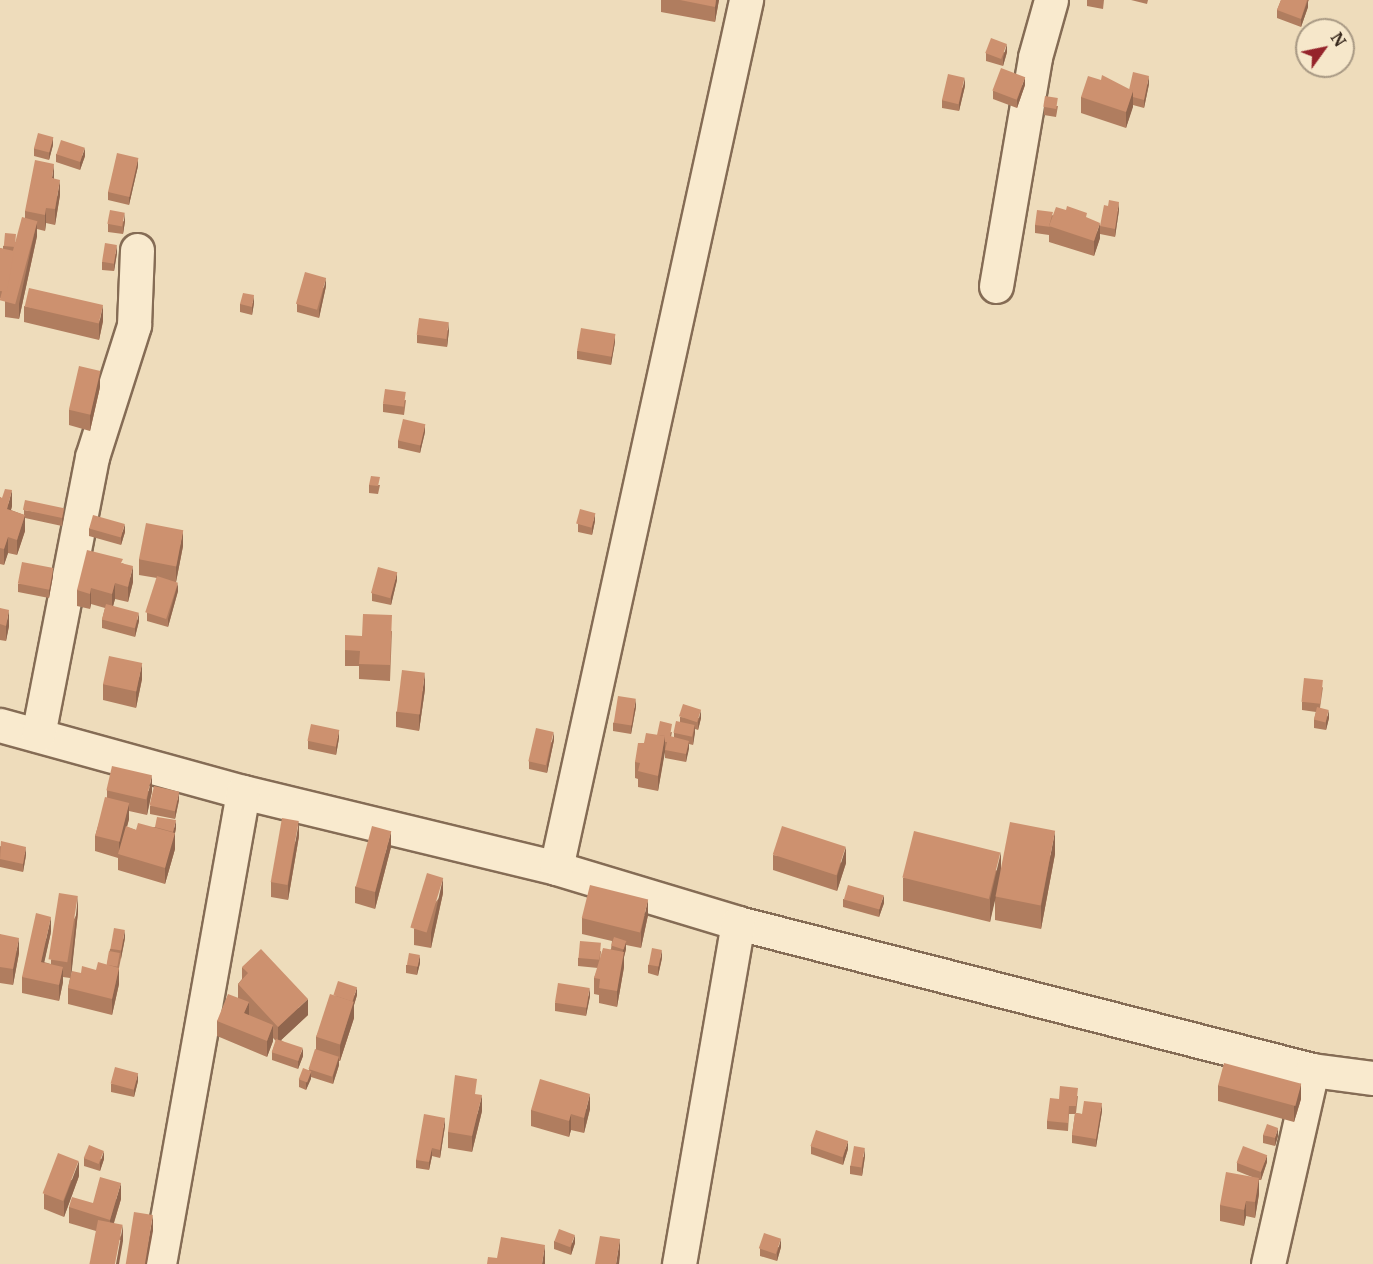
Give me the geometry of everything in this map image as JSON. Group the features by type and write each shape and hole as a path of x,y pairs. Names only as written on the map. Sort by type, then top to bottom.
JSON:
{"street":[{"path":"556,868 746,0"},
{"path":"996,286 1035,57 1051,0"},
{"path":"38,735 93,457 134,325 137,250"},
{"path":"0,724 243,792 556,868 738,923 1312,1070 1373,1078"},
{"path":"159,1264 243,792"},
{"path":"680,1264 738,923"},
{"path":"1269,1264 1312,1070"}],"building":[{"path":"680,0 716,0 715,7"},
{"path":"1281,0 1307,0 1301,18 1277,10"},
{"path":"991,38 1007,44 1001,59 985,53"},
{"path":"1001,68 1025,77 1017,100 992,90"},
{"path":"1133,72 1149,76 1144,100 1133,97 1133,91 1129,90"},
{"path":"948,74 965,78 958,104 942,100"},
{"path":"1102,75 1133,91 1126,112 1081,97 1088,76 1101,80"},
{"path":"1045,96 1058,98 1056,109 1043,107"},
{"path":"38,133 53,137 49,153 34,148"},
{"path":"61,140 85,148 80,162 56,154"},
{"path":"117,153 138,158 129,197 108,192"},
{"path":"35,160 54,164 52,178 60,180 55,209 46,208 45,215 25,211"},
{"path":"1109,200 1119,202 1115,229 1100,226 1104,205 1108,206"},
{"path":"1067,206 1087,213 1086,217 1100,223 1094,241 1049,226 1056,207 1066,210"},
{"path":"110,210 125,213 122,227 107,224"},
{"path":"1037,210 1053,212 1049,226 1051,227 1035,225"},
{"path":"22,217 37,221 15,304 0,299"},
{"path":"5,233 16,234 15,247 4,246"},
{"path":"105,243 117,245 114,264 102,262"},
{"path":"0,248 14,251 7,292 0,291"},
{"path":"305,272 326,278 317,310 296,304"},
{"path":"29,288 103,305 99,324 25,307"},
{"path":"243,293 254,295 252,307 240,304"},
{"path":"419,318 449,322 446,339 417,335"},
{"path":"581,328 615,334 611,357 577,351"},
{"path":"79,366 100,371 90,415 69,410"},
{"path":"385,389 406,392 404,407 383,404"},
{"path":"403,419 425,424 420,446 398,440"},
{"path":"371,476 380,477 378,486 369,485"},
{"path":"5,489 12,490 7,509 25,515 17,540 8,537 4,549 0,548 0,497 2,498"},
{"path":"25,500 64,508 62,518 23,510"},
{"path":"580,509 595,513 592,528 576,523"},
{"path":"93,515 125,524 121,538 89,528"},
{"path":"146,523 183,530 176,567 139,559"},
{"path":"87,550 123,559 121,563 133,566 128,587 115,583 112,594 91,588 90,594 77,590"},
{"path":"22,562 53,568 49,590 18,584"},
{"path":"378,567 397,572 390,598 371,593"},
{"path":"157,576 178,583 166,619 145,612"},
{"path":"106,604 139,613 135,628 102,619"},
{"path":"0,608 9,610 6,626 0,624"},
{"path":"363,614 392,615 390,665 359,664 360,651 345,650 345,635 362,636"},
{"path":"109,656 142,663 136,691 103,684"},
{"path":"402,670 425,673 420,714 397,712"},
{"path":"1304,678 1323,680 1320,704 1301,702"},
{"path":"618,696 636,699 632,725 614,723"},
{"path":"683,704 701,710 697,722 679,716"},
{"path":"1317,707 1329,710 1325,723 1314,720"},
{"path":"660,721 672,724 670,736 689,741 686,754 665,750 667,742 665,742 665,736 657,735"},
{"path":"676,721 695,725 692,737 674,733"},
{"path":"311,724 339,730 336,747 307,741"},
{"path":"536,728 554,732 546,765 528,761"},
{"path":"646,733 665,736 658,776 638,771 640,763 635,762 638,743 644,743"},
{"path":"112,766 152,775 146,800 106,790"},
{"path":"154,786 179,792 175,811 150,805"},
{"path":"105,797 129,803 120,842 95,836"},
{"path":"157,817 176,820 173,832 155,827"},
{"path":"282,818 299,821 287,885 271,882"},
{"path":"1010,822 1055,831 1041,905 995,897"},
{"path":"138,823 175,833 165,868 118,854 126,826 136,830"},
{"path":"372,826 391,831 375,892 356,887"},
{"path":"782,826 846,847 836,875 773,855"},
{"path":"914,831 1000,853 989,899 902,878"},
{"path":"1,841 26,847 23,864 0,859"},
{"path":"427,873 443,878 427,932 410,928"},
{"path":"590,885 648,900 640,933 582,918"},
{"path":"848,885 884,895 879,910 844,899"},
{"path":"59,893 78,896 67,962 49,959"},
{"path":"36,913 51,917 41,962 63,967 59,985 22,977"},
{"path":"114,928 125,930 121,951 110,949"},
{"path":"0,934 19,938 13,969 0,967"},
{"path":"614,937 626,941 624,950 611,946"},
{"path":"580,941 601,943 599,960 579,958"},
{"path":"603,948 624,952 617,991 599,988 600,979 594,978"},
{"path":"652,948 662,950 659,967 649,965"},
{"path":"261,949 308,999 278,1027 238,984 248,973 242,967"},
{"path":"109,951 120,953 117,967 107,965"},
{"path":"409,953 420,955 418,967 407,965"},
{"path":"98,962 119,968 112,999 68,988 72,971 81,973 82,966 96,970"},
{"path":"338,981 357,987 352,1001 333,995"},
{"path":"558,983 590,988 586,1008 555,1003"},
{"path":"228,994 249,1002 244,1013 273,1025 267,1041 217,1021"},
{"path":"330,994 354,1002 340,1045 316,1037"},
{"path":"276,1039 303,1048 298,1061 272,1052"},
{"path":"315,1049 339,1057 332,1077 309,1069"},
{"path":"1224,1063 1301,1084 1295,1106 1218,1085"},
{"path":"115,1067 138,1073 134,1090 111,1083"},
{"path":"303,1068 311,1071 307,1082 299,1079"},
{"path":"455,1075 477,1079 475,1094 482,1095 472,1136 448,1132"},
{"path":"540,1079 590,1094 584,1118 571,1114 569,1121 531,1110"},
{"path":"1060,1086 1078,1088 1076,1106 1069,1106 1068,1123 1047,1121 1050,1098 1059,1099"},
{"path":"1084,1101 1102,1103 1096,1139 1072,1135 1075,1113 1082,1114"},
{"path":"424,1114 445,1118 440,1150 432,1148 429,1162 416,1160"},
{"path":"1267,1124 1278,1128 1275,1138 1263,1135"},
{"path":"816,1130 848,1141 843,1157 810,1146"},
{"path":"89,1145 104,1151 99,1164 84,1158"},
{"path":"854,1146 865,1148 861,1168 851,1166"},
{"path":"1243,1146 1267,1155 1261,1172 1237,1163"},
{"path":"58,1153 79,1161 63,1201 43,1193"},
{"path":"1226,1172 1259,1178 1255,1202 1246,1201 1244,1210 1220,1205"},
{"path":"100,1177 121,1183 110,1220 69,1207 72,1197 93,1203"},
{"path":"134,1212 153,1215 145,1264 126,1264"},
{"path":"98,1220 123,1225 115,1264 89,1264"},
{"path":"559,1229 575,1235 570,1247 554,1241"},
{"path":"764,1233 781,1239 776,1254 759,1248"},
{"path":"600,1236 620,1239 616,1264 595,1264"},
{"path":"501,1237 545,1245 542,1264 487,1264 488,1257 497,1258"}]}
